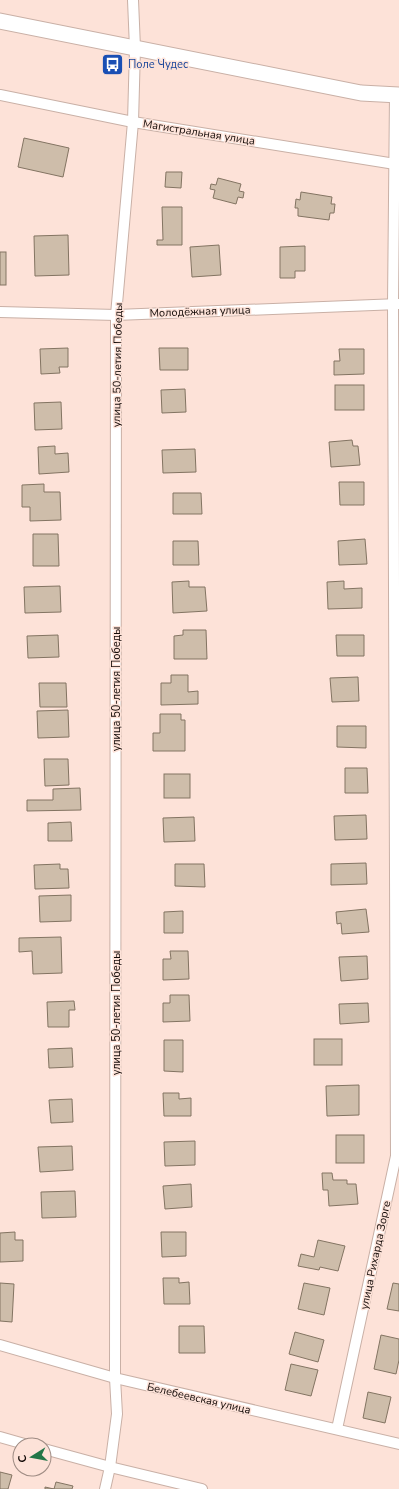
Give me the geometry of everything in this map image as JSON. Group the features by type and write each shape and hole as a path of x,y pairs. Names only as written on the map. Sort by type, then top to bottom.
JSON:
{"main road":[{"path":"0,21 360,93 397,95"}],"street":[{"name":"улица 50-летия Победы","path":"105,1489 110,1467 117,1414 115,1378 116,314 133,122 135,48 133,0"},
{"name":"Магистральная улица","path":"0,95 133,122 397,164"},
{"name":"улица Рихарда Зорге","path":"337,1430 396,1156 397,95"},
{"name":"Молодёжная улица","path":"0,312 116,314 396,304"},
{"name":"Белебеевская улица","path":"0,1345 115,1378 399,1444"},
{"path":"0,1438 12,1441"},
{"path":"52,1451 202,1489"}],"building":[{"path":"24,138 69,148 63,177 18,167"},
{"path":"166,172 182,172 181,188 165,187"},
{"path":"218,178 241,184 239,191 244,192 243,198 238,197 236,204 213,198 215,190 210,189 211,184 216,185"},
{"path":"301,192 332,197 331,204 335,204 334,213 330,213 329,220 298,216 298,208 295,208 296,199 300,200"},
{"path":"162,207 182,207 182,245 157,245 157,240 163,240"},
{"path":"68,235 69,275 35,276 34,236"},
{"path":"219,245 221,275 192,277 190,247"},
{"path":"305,246 305,271 295,271 295,278 280,278 280,247"},
{"path":"0,252 6,252 6,285 0,285"},
{"path":"68,348 68,367 59,367 60,373 41,374 40,349"},
{"path":"159,348 188,348 188,370 160,370"},
{"path":"339,349 364,349 364,374 334,375 334,361 340,361"},
{"path":"335,385 364,385 364,410 335,410"},
{"path":"185,389 186,412 162,413 161,390"},
{"path":"61,402 62,429 35,430 34,403"},
{"path":"352,440 353,446 358,446 360,465 331,467 329,442"},
{"path":"55,446 55,454 68,453 69,472 39,474 38,447"},
{"path":"195,449 196,472 163,473 162,450"},
{"path":"339,482 364,482 364,505 340,505"},
{"path":"44,484 44,492 60,492 61,520 30,521 30,507 22,507 22,485"},
{"path":"173,493 201,493 202,514 173,514"},
{"path":"33,534 58,534 59,566 33,566"},
{"path":"365,539 367,564 339,565 338,541"},
{"path":"173,541 198,541 199,565 173,565"},
{"path":"189,581 189,587 205,587 207,611 173,613 172,582"},
{"path":"344,581 344,589 362,588 362,608 328,609 327,582"},
{"path":"60,586 61,612 25,613 24,587"},
{"path":"183,630 206,630 207,659 174,659 174,636 183,635"},
{"path":"58,635 59,657 28,658 27,636"},
{"path":"336,635 364,635 364,656 337,656"},
{"path":"171,675 188,675 188,692 198,691 198,704 161,705 161,683 171,683"},
{"path":"358,677 359,701 332,702 330,678"},
{"path":"39,683 66,683 67,707 40,707"},
{"path":"68,710 69,737 38,738 37,711"},
{"path":"160,714 181,714 181,720 185,720 185,751 153,751 153,733 160,733"},
{"path":"337,726 366,726 366,748 337,747"},
{"path":"44,759 68,759 69,785 45,786"},
{"path":"345,768 367,768 368,793 345,793"},
{"path":"164,774 190,774 190,798 164,798"},
{"path":"80,788 81,810 27,811 27,800 53,800 53,789"},
{"path":"366,815 367,839 335,840 334,816"},
{"path":"194,817 195,841 164,842 163,818"},
{"path":"71,822 72,841 48,841 48,823"},
{"path":"366,863 367,884 331,885 331,864"},
{"path":"60,864 60,869 68,869 69,888 35,889 34,865"},
{"path":"175,864 204,864 205,887 175,886"},
{"path":"71,895 71,921 40,922 39,896"},
{"path":"366,909 369,932 342,934 341,923 337,924 336,912"},
{"path":"183,911 183,933 164,933 164,912"},
{"path":"61,937 62,973 33,974 32,951 19,952 19,938"},
{"path":"170,951 188,951 189,979 163,980 163,959 171,959"},
{"path":"367,956 368,979 341,981 339,957"},
{"path":"170,995 189,995 190,1021 163,1022 163,1003 170,1003"},
{"path":"74,1001 75,1010 69,1010 69,1027 48,1027 47,1002"},
{"path":"368,1003 369,1022 340,1024 339,1004"},
{"path":"314,1039 342,1039 342,1065 314,1065"},
{"path":"164,1040 183,1040 183,1072 164,1071"},
{"path":"72,1048 73,1067 49,1068 48,1049"},
{"path":"359,1085 359,1115 327,1116 326,1086"},
{"path":"163,1093 179,1093 179,1099 191,1098 191,1116 164,1116"},
{"path":"72,1099 73,1122 51,1123 49,1100"},
{"path":"336,1135 364,1135 364,1163 336,1163"},
{"path":"195,1141 195,1165 165,1166 164,1142"},
{"path":"72,1146 73,1170 40,1172 38,1147"},
{"path":"322,1173 332,1173 333,1180 347,1180 347,1184 356,1184 358,1204 329,1206 328,1190 323,1190"},
{"path":"191,1184 192,1207 165,1209 163,1186"},
{"path":"75,1191 76,1217 42,1218 41,1192"},
{"path":"15,1232 15,1240 23,1240 23,1261 0,1262 0,1233"},
{"path":"161,1232 186,1232 186,1256 162,1257"},
{"path":"318,1240 345,1246 338,1271 320,1267 319,1270 298,1266 301,1254 314,1257"},
{"path":"163,1278 179,1278 179,1283 189,1282 190,1304 164,1304"},
{"path":"0,1283 14,1284 12,1322 0,1321"},
{"path":"304,1283 330,1288 324,1315 298,1309"},
{"path":"393,1283 399,1284 399,1311 387,1309"},
{"path":"179,1326 204,1326 205,1353 179,1353"},
{"path":"295,1332 324,1340 318,1362 289,1354"},
{"path":"381,1335 399,1339 399,1360 396,1374 374,1369"},
{"path":"291,1364 318,1370 311,1396 285,1390"},
{"path":"368,1392 391,1397 385,1423 363,1418"},
{"path":"0,1472 12,1475 8,1489 0,1489"},
{"path":"56,1482 73,1486 72,1489 54,1489"}],"place":[{"name":"Поле Чудес","path":"113,64"}]}
